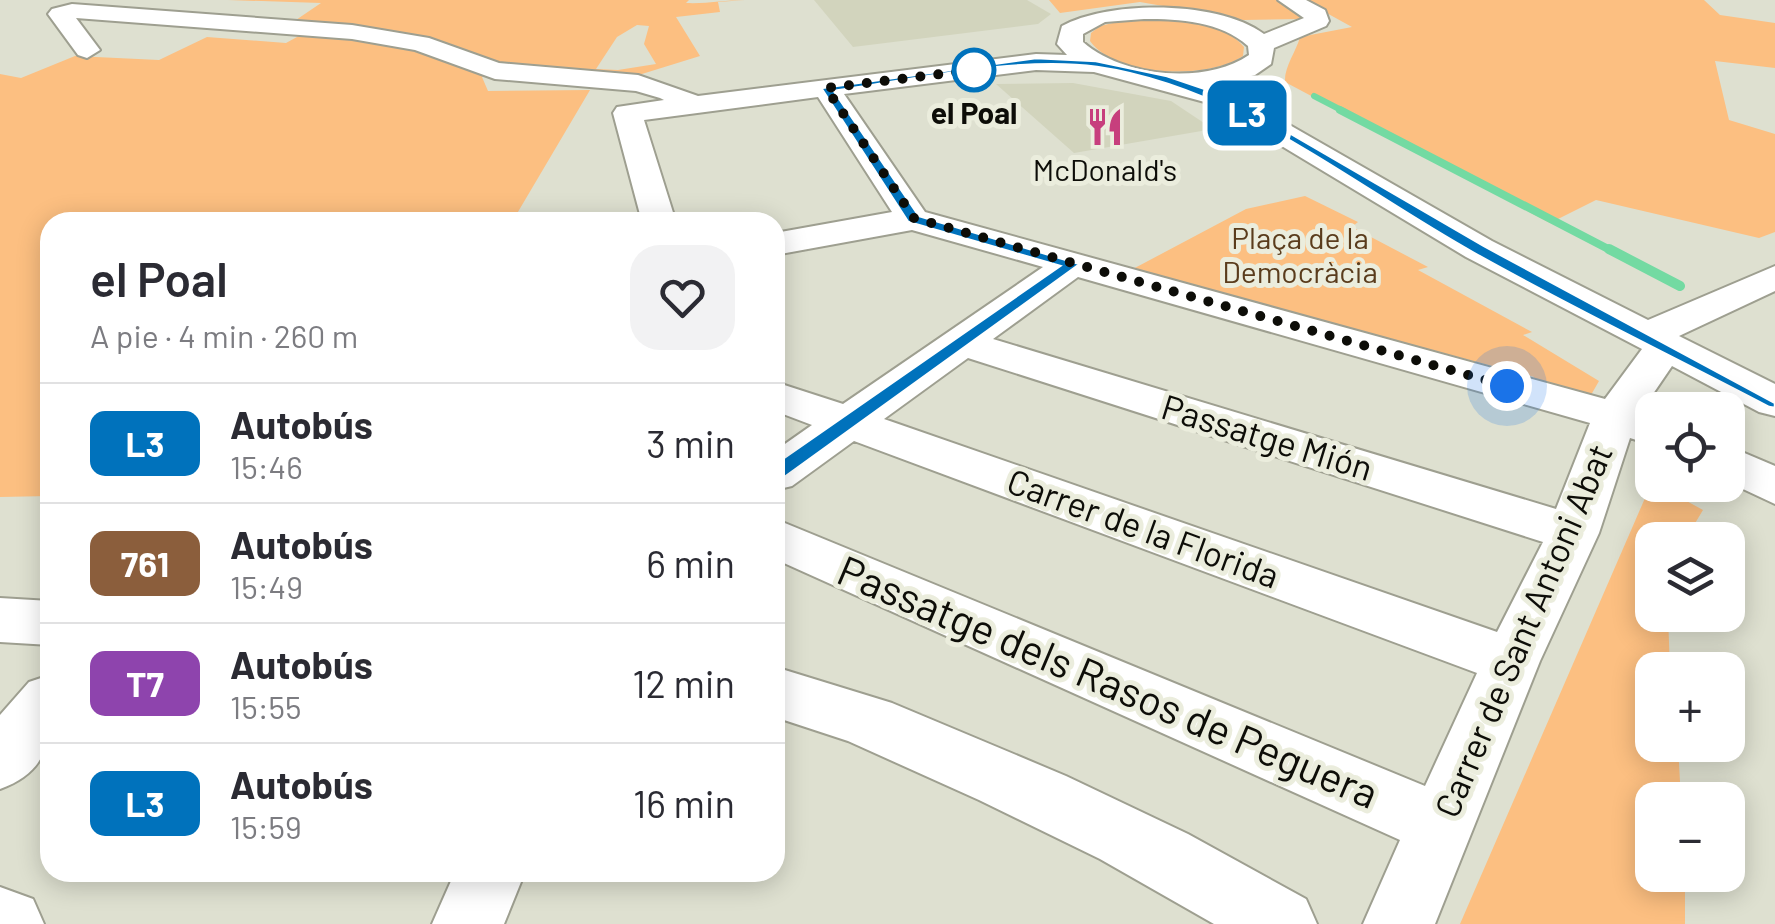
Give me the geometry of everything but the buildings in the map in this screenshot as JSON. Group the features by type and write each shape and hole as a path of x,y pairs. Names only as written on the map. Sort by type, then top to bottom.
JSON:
{"street":[{"path":"1108,0 1253,26 1311,24"},
{"path":"1164,79 1210,78 1317,21 1317,15 1289,0"},
{"path":"1070,44 1072,31 1085,10 1164,12"},
{"path":"87,50 60,14 72,11 352,32 420,43 495,71 638,83 670,92 693,104"},
{"path":"1221,22 1243,30 1253,58 1258,94 1775,402"},
{"path":"1036,62 1070,44"},
{"path":"1070,44 1096,64"},
{"path":"656,212 627,113 1036,62 1096,64 1164,79 1222,98 1479,250 1660,336 1775,372"},
{"path":"826,88 914,218"},
{"path":"785,242 914,218 1634,423"},
{"path":"785,467 1072,264"},
{"path":"1660,336 1775,277"},
{"name":"Carrer de Sant Antoni Abat","path":"1399,924 1572,533 1634,423 1660,336"},
{"name":"Passatge Mión","path":"961,342 1572,533"},
{"name":"Carrer de la Florida","path":"785,400 1512,662"},
{"path":"1745,471 1775,487"},
{"name":"Passatge dels Rasos de Peguera","path":"785,542 1440,826"},
{"path":"0,620 40,623"},
{"path":"785,695 842,711 1016,784 1135,841 1281,924"},
{"path":"0,761 40,712"},
{"path":"468,924 487,882"},
{"path":"0,923 8,924"}],"shaded area":[{"path":"814,0 1027,0 1051,14 1038,24 853,47"},
{"path":"1073,83 1171,101 1213,129 1074,153 996,84"}],"green space":[{"path":"228,0 745,0 718,2 720,12 676,17 700,56 629,78 498,69 482,77 488,91 590,90 518,212 40,212 40,496 0,497 0,74 21,78 75,56 159,60 207,37 286,43 319,25 293,22 321,3","holes":["637,25 649,26 644,44 656,64 596,69 617,37"]},
{"path":"1049,0 1277,0 1301,13 1300,19 1243,20 1140,2 1060,13"},
{"path":"1303,0 1704,0 1720,15 1775,23 1775,68 1715,61 1729,120 1775,134 1775,232 1759,238 1596,200 1550,223 1285,82 1300,37 1352,27"},
{"path":"1134,18 1208,24 1244,47 1243,56 1208,69 1163,71 1120,62 1090,41 1091,33 1100,26"},
{"name":"Plaça de la Democràcia","path":"1305,196 1358,222 1352,227 1428,267 1418,270 1532,332 1523,335 1599,381 1591,395 1535,383 1534,377 1131,270 1246,209"},
{"path":"1643,502 1688,502 1703,510 1696,522 1635,522 1635,632 1669,632 1669,652 1635,652 1635,762 1679,762 1680,782 1635,782 1635,892 1685,892 1685,924 1460,924"}],"waterway":[{"path":"1314,96 1345,112"},
{"path":"1340,110 1614,252"},
{"path":"1609,249 1680,286"}],"bus line":[{"name":"L3","path":"785,467 1072,264 914,218 826,88 1036,62 1096,64 1164,79 1222,98 1479,250 1775,403"}],"place":[{"name":"el Poal","path":"974,70"},
{"name":"McDonald's","path":"1105,127"}],"route":[{"path":"974,70 826,88 914,218 1507,386"}]}
